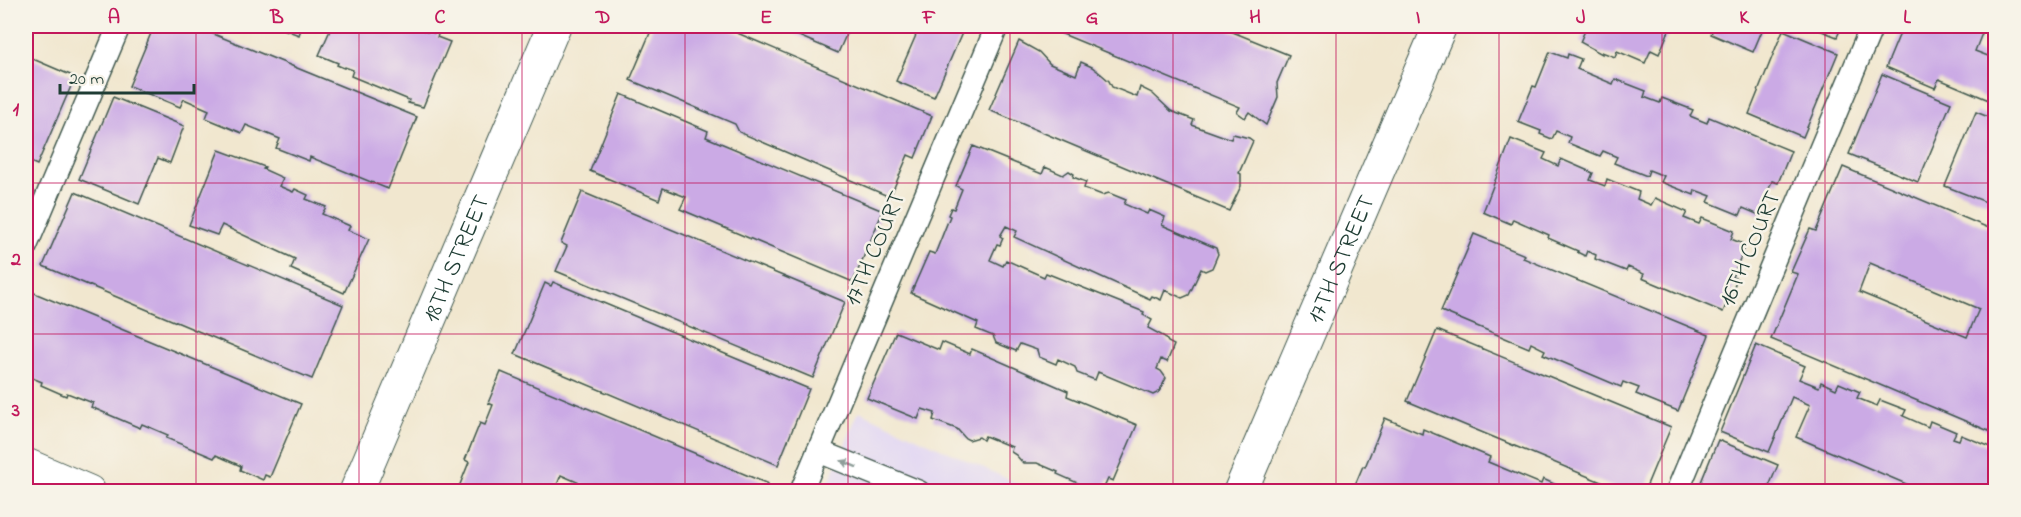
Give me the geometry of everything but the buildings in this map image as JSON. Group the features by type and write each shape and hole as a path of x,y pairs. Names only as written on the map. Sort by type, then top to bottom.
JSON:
{"street":[{"name":"18TH STREET","path":"356,492 554,26"},
{"name":"17TH STREET","path":"1240,492 1440,26"},
{"path":"26,465 88,492"}],"lane":[{"path":"26,246 119,26"},
{"name":"17TH COURT","path":"801,492 997,26"},
{"name":"16TH COURT","path":"1677,492 1872,26"},
{"path":"818,451 919,492"}],"shaded area":[{"path":"859,411 1034,491 825,492"}]}
